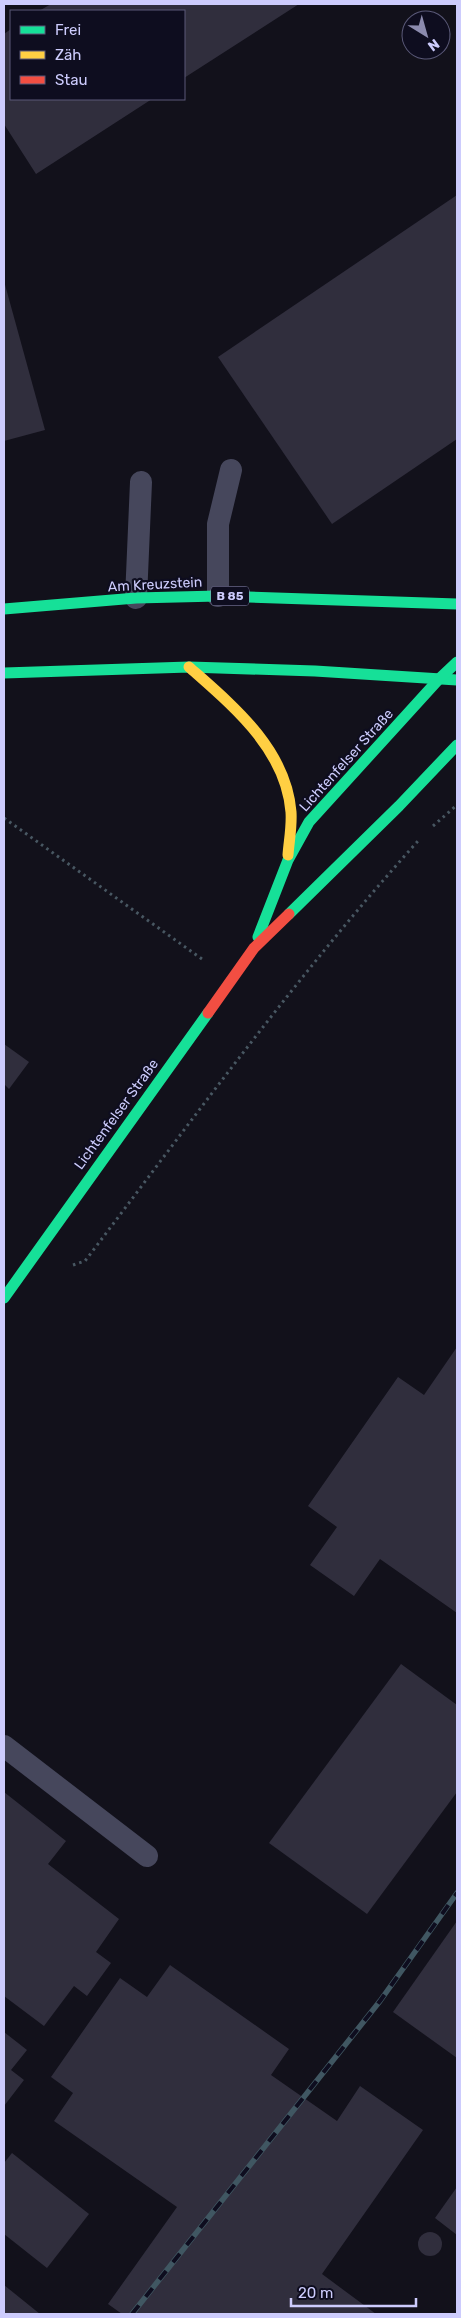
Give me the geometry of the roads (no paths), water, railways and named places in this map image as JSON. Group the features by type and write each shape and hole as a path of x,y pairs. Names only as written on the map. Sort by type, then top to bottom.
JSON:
{"street":[{"name":"Am Kreuzstein","path":"4,609 136,598 218,596 457,604"},
{"name":"Lichtenfelser Straße","path":"254,948 288,860 310,822 439,679 457,662"},
{"path":"189,667 250,722 276,760 290,806 288,860"},
{"path":"4,673 189,667 315,670 457,680"},
{"name":"Lichtenfelser Straße","path":"4,1298 254,948 400,806 457,745"}],"lane":[{"path":"218,596 218,524 231,470"},
{"path":"136,598 141,482"},
{"path":"4,1746 147,1856"}],"railway":[{"path":"132,2314 380,2001 457,1893"}]}
